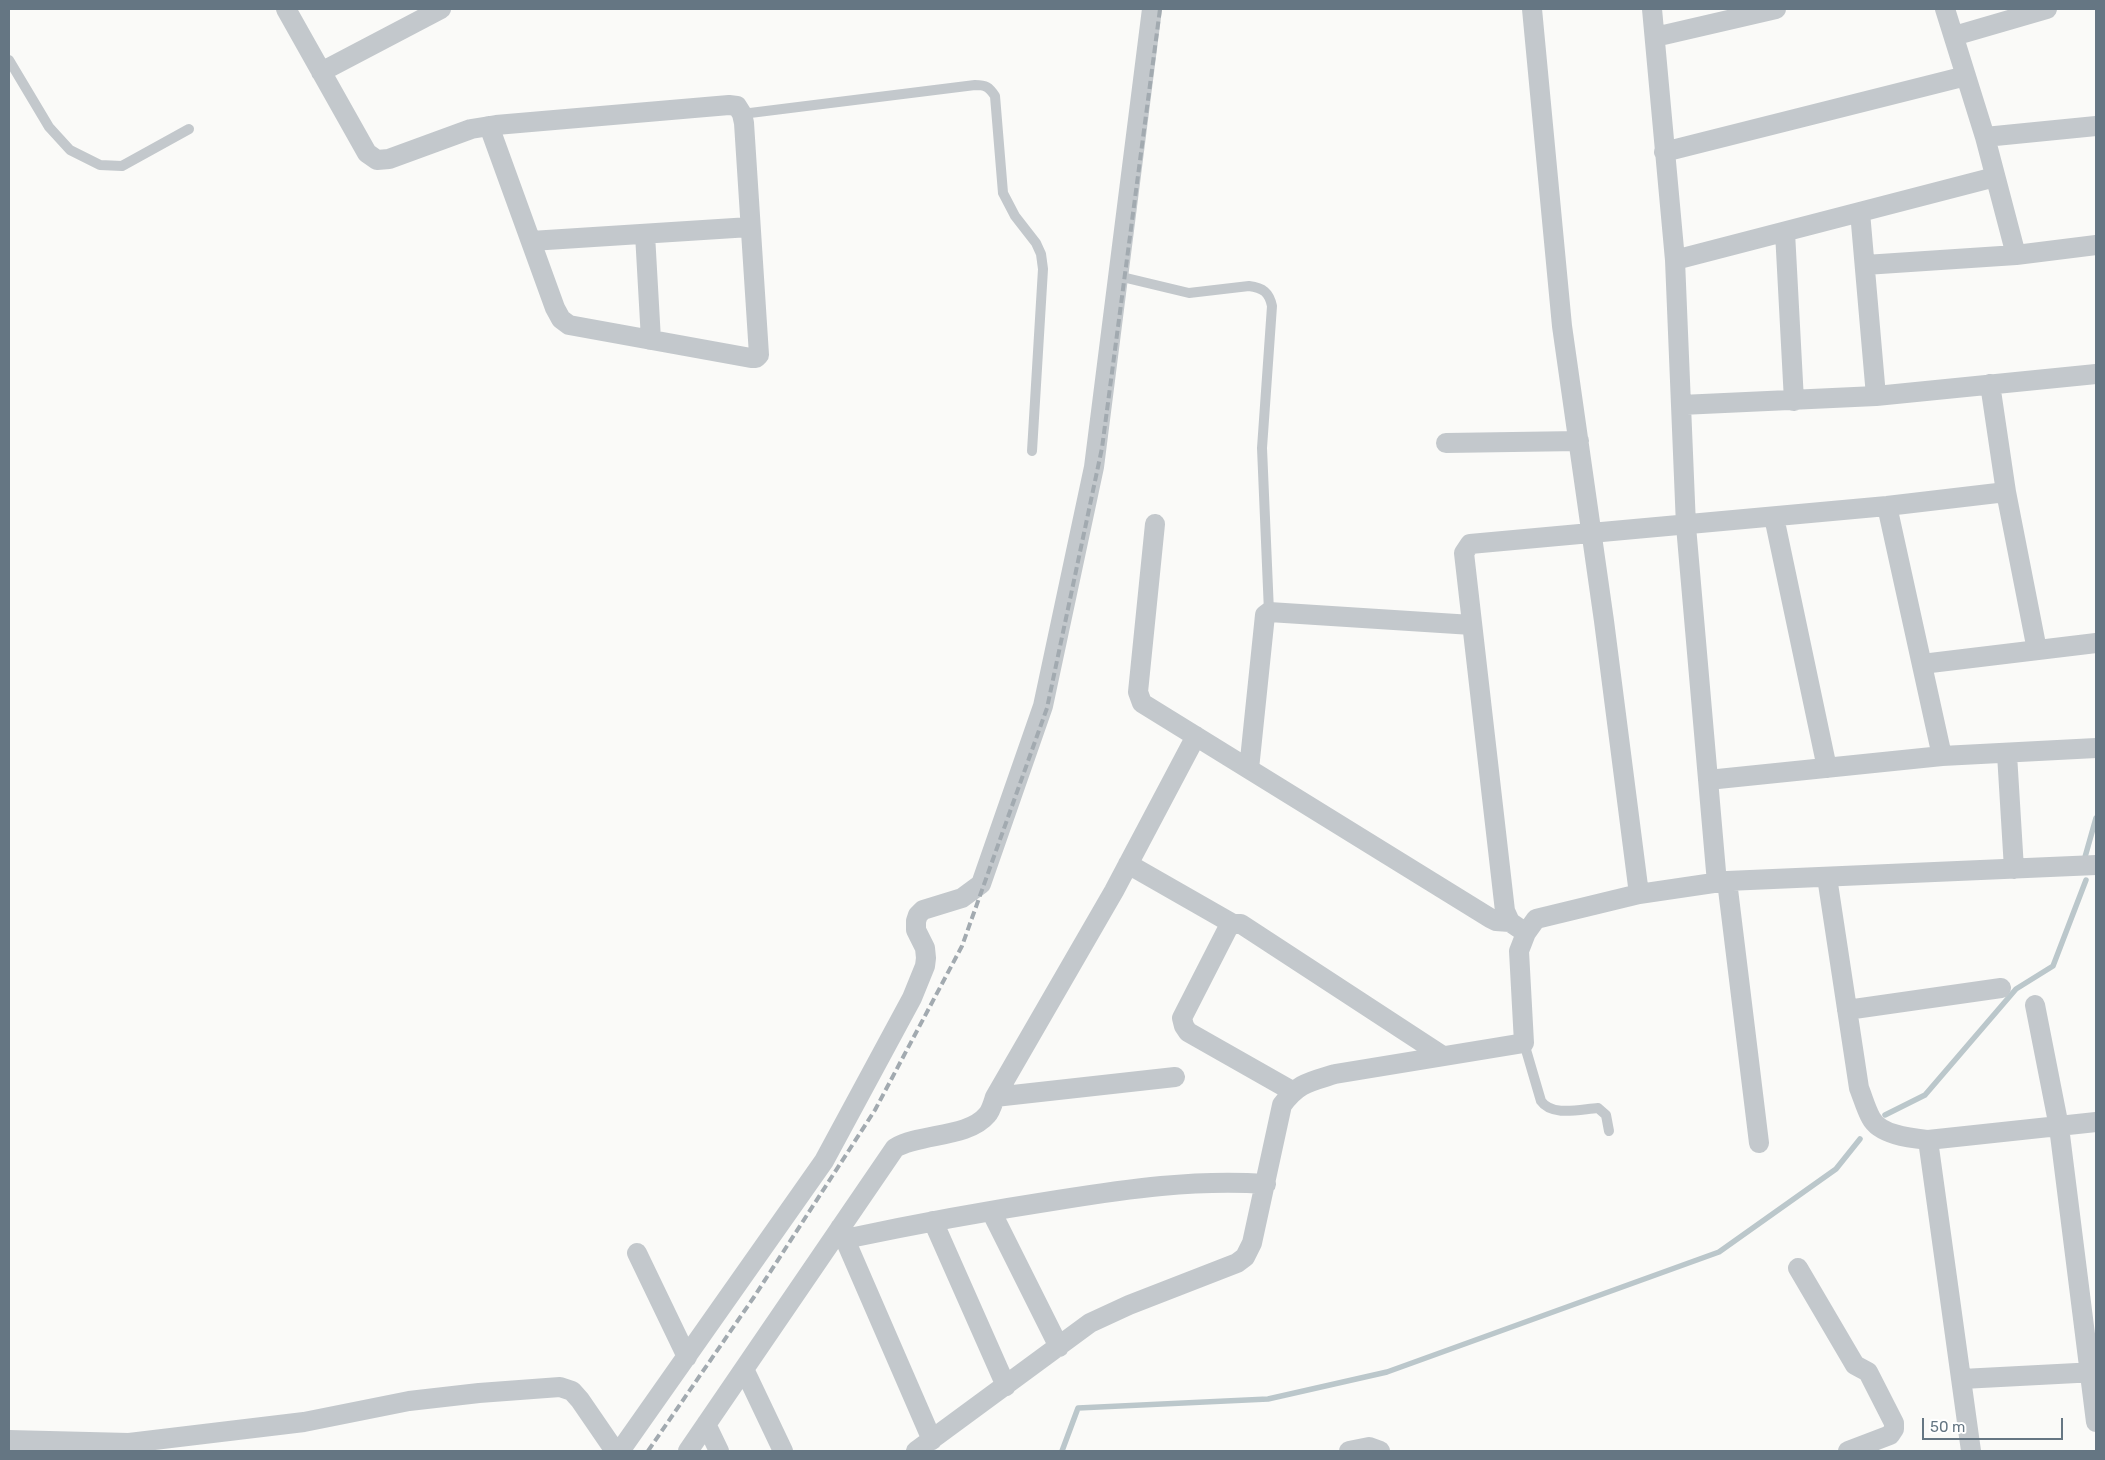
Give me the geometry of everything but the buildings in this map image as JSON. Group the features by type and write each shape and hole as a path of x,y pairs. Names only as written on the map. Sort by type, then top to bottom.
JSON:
{"street":[{"path":"286,9 367,154 377,160 389,159 453,135 490,126 729,105 737,106 742,114 759,355 756,358 650,340 569,324 561,319 555,308 490,126"},
{"path":"620,1451 824,1161 912,998 926,958 925,948 916,930 918,915 923,910 962,898 981,884 1043,706 1094,467 1152,9"},
{"path":"1532,9 1562,326 1604,620 1639,894"},
{"path":"1652,9 1675,260 1686,526 1708,780 1758,1143"},
{"path":"1655,37 1776,9"},
{"path":"1945,9 1985,137 2016,255"},
{"path":"1954,36 2048,9"},
{"path":"321,72 436,10"},
{"path":"1664,152 1966,76"},
{"path":"1985,137 2096,126"},
{"path":"1675,260 1996,177"},
{"path":"1860,212 1876,396"},
{"path":"531,242 750,227"},
{"path":"1785,232 1794,401"},
{"path":"645,234 650,340"},
{"path":"1865,265 2016,255 2096,245"},
{"path":"1681,405 1876,396 1990,384 2096,376"},
{"path":"1990,384 2006,492 2037,650"},
{"path":"1446,443 1579,441"},
{"path":"842,1234 924,1445 1090,1323 1129,1305 1236,1263 1245,1257 1252,1243 1282,1105 1292,1091 1305,1083 1335,1074 1524,1043 1518,927 1505,912 1464,553 1470,544 1590,532 1686,526 2006,492"},
{"path":"1887,506 1942,756"},
{"path":"1774,517 1827,768"},
{"path":"1154,524 1138,692 1142,703 1496,922 1518,927 1536,919 1639,894 1722,882 2096,865"},
{"path":"1248,769 1265,615 1269,612 1472,626"},
{"path":"1922,664 2096,643"},
{"path":"688,1451 744,1369 842,1234 895,1148 912,1141 967,1128 978,1123 988,1115 995,1097 1128,864 1196,736"},
{"path":"1708,780 1942,756 2096,748"},
{"path":"2007,754 2014,869"},
{"path":"1128,864 1233,924 1241,924 1443,1056"},
{"path":"1827,877 1859,1088 1871,1120 1887,1131 1901,1137 1928,1140 2096,1122"},
{"path":"1233,924 1228,928 1182,1018 1184,1026 1188,1032 1292,1091"},
{"path":"1847,1010 2001,988"},
{"path":"2035,1005 2059,1127 2093,1372 2096,1422"},
{"path":"995,1097 1176,1077"},
{"path":"1928,1140 1971,1451"},
{"path":"842,1234 933,1221 1128,1188 1225,1181 1266,1184"},
{"path":"991,1210 1059,1347"},
{"path":"933,1221 1006,1386"},
{"path":"637,1253 686,1357"},
{"path":"1798,1268 1855,1365 1868,1372 1894,1423 1894,1429 1890,1436 1848,1451"},
{"path":"744,1369 783,1451"},
{"path":"1962,1379 2093,1372"},
{"path":"9,1440 129,1443 304,1422 409,1401 479,1393 560,1387 572,1391 580,1400 615,1451"},
{"path":"706,1424 719,1451"},
{"path":"1349,1451 1369,1447 1380,1451"}],"lane":[{"path":"9,60 49,127 70,150 100,165 122,166 189,129"},
{"path":"742,114 975,85 985,85 990,88 995,96 1004,193 1015,216 1036,243 1041,254 1043,269 1032,451"},
{"path":"1118,276 1189,293 1250,286 1259,287 1266,291 1270,298 1272,306 1262,448 1269,612"},
{"path":"1524,1043 1541,1101 1545,1108 1554,1111 1598,1108 1606,1115 1609,1131"}],"waterway":[{"path":"2085,857 2096,818"},
{"path":"1885,1115 1925,1095 2016,989 2053,966 2086,880"},
{"path":"1062,1451 1078,1408 1268,1399 1387,1372 1719,1252 1836,1169 1860,1139"}],"railway":[{"path":"648,1451 754,1297 875,1110 962,946 1047,708 1102,448 1160,9"}]}
